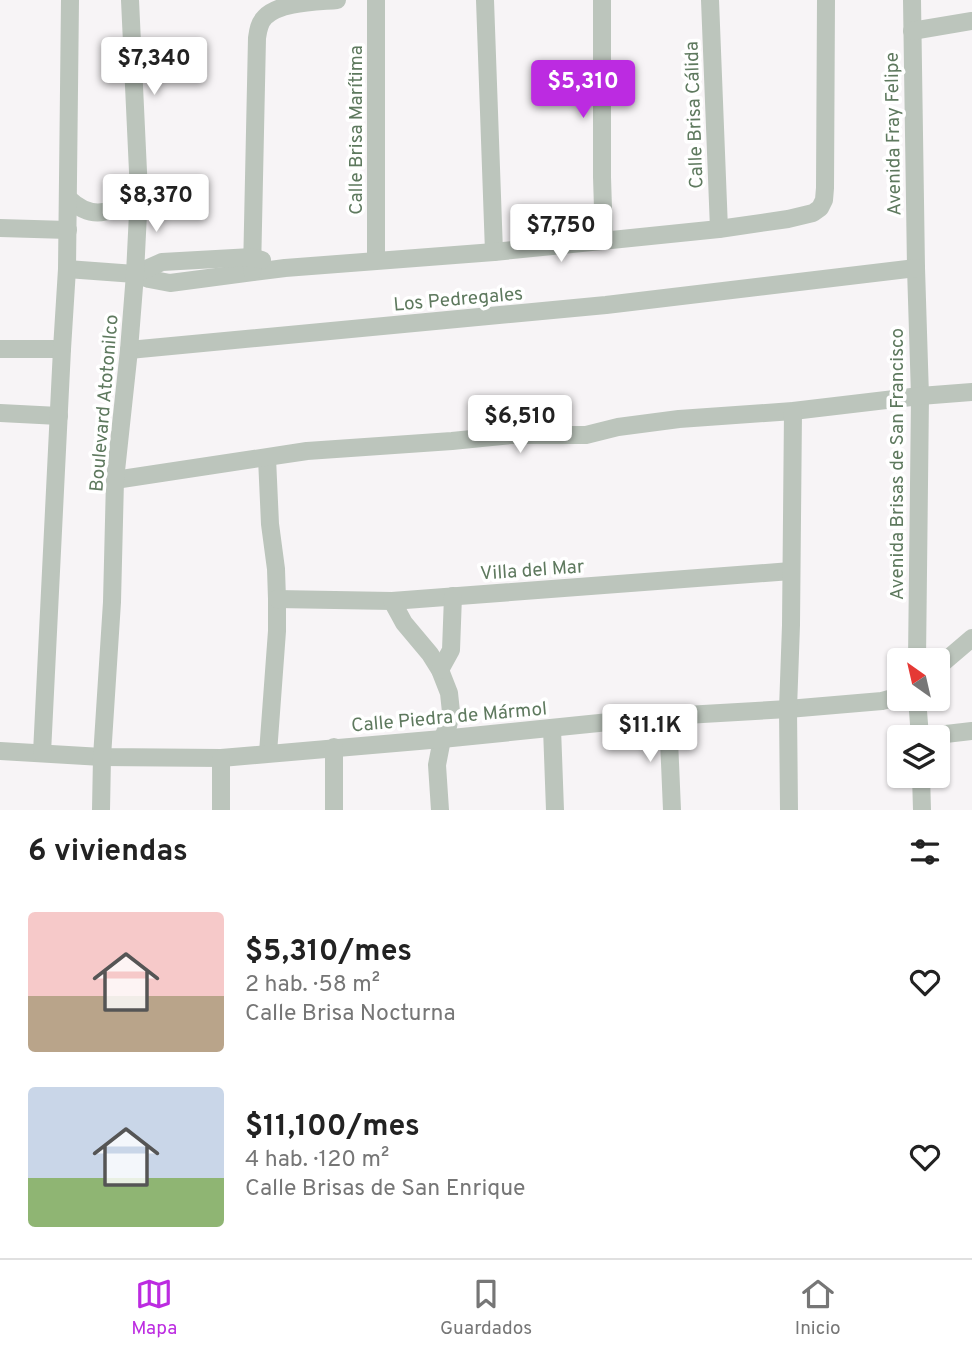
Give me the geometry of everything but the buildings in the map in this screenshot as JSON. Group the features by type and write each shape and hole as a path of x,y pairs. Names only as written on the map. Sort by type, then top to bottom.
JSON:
{"street":[{"name":"Boulevard Atotonilco","path":"43,753 67,269 70,0"},
{"path":"252,264 257,38 260,26 265,17 274,10 337,0"},
{"name":"Calle Brisa Marítima","path":"376,0 376,260"},
{"path":"485,0 495,252"},
{"path":"602,0 604,240"},
{"name":"Calle Brisa Cálida","path":"710,0 719,229"},
{"path":"67,269 135,274 170,283 252,264 285,268 495,252 719,229 814,213 824,200 825,0"},
{"name":"Avenida Fray Felipe","path":"912,0 916,268"},
{"name":"Boulevard Atotonilco","path":"101,810 112,602 115,480 129,350 139,192 130,1"},
{"path":"912,31 972,21"},
{"path":"69,199 77,207 91,213 107,212 124,204 139,192"},
{"path":"0,228 68,230"},
{"name":"Los Pedregales","path":"129,350 606,305 916,268"},
{"name":"Avenida Brisas de San Francisco","path":"916,268 920,396 917,648"},
{"path":"0,349 62,349"},
{"path":"115,480 307,451 453,442 511,435 586,435 618,427 679,419 793,411 972,392"},
{"path":"789,810 793,411"},
{"path":"0,413 59,416"},
{"path":"267,458 277,599 268,753"},
{"name":"Villa del Mar","path":"277,599 392,601 791,571"},
{"path":"440,670 451,650 453,596"},
{"path":"392,601 404,623 430,654 449,692 449,726 442,739 437,765 440,810"},
{"path":"950,657 972,638"},
{"name":"Calle Piedra de Mármol","path":"0,751 102,757 220,758 668,716 887,699"},
{"path":"668,716 672,810"},
{"path":"552,728 555,810"},
{"path":"950,734 972,731"},
{"path":"334,747 334,810"},
{"path":"220,758 221,810"},
{"path":"921,788 922,810"}]}
